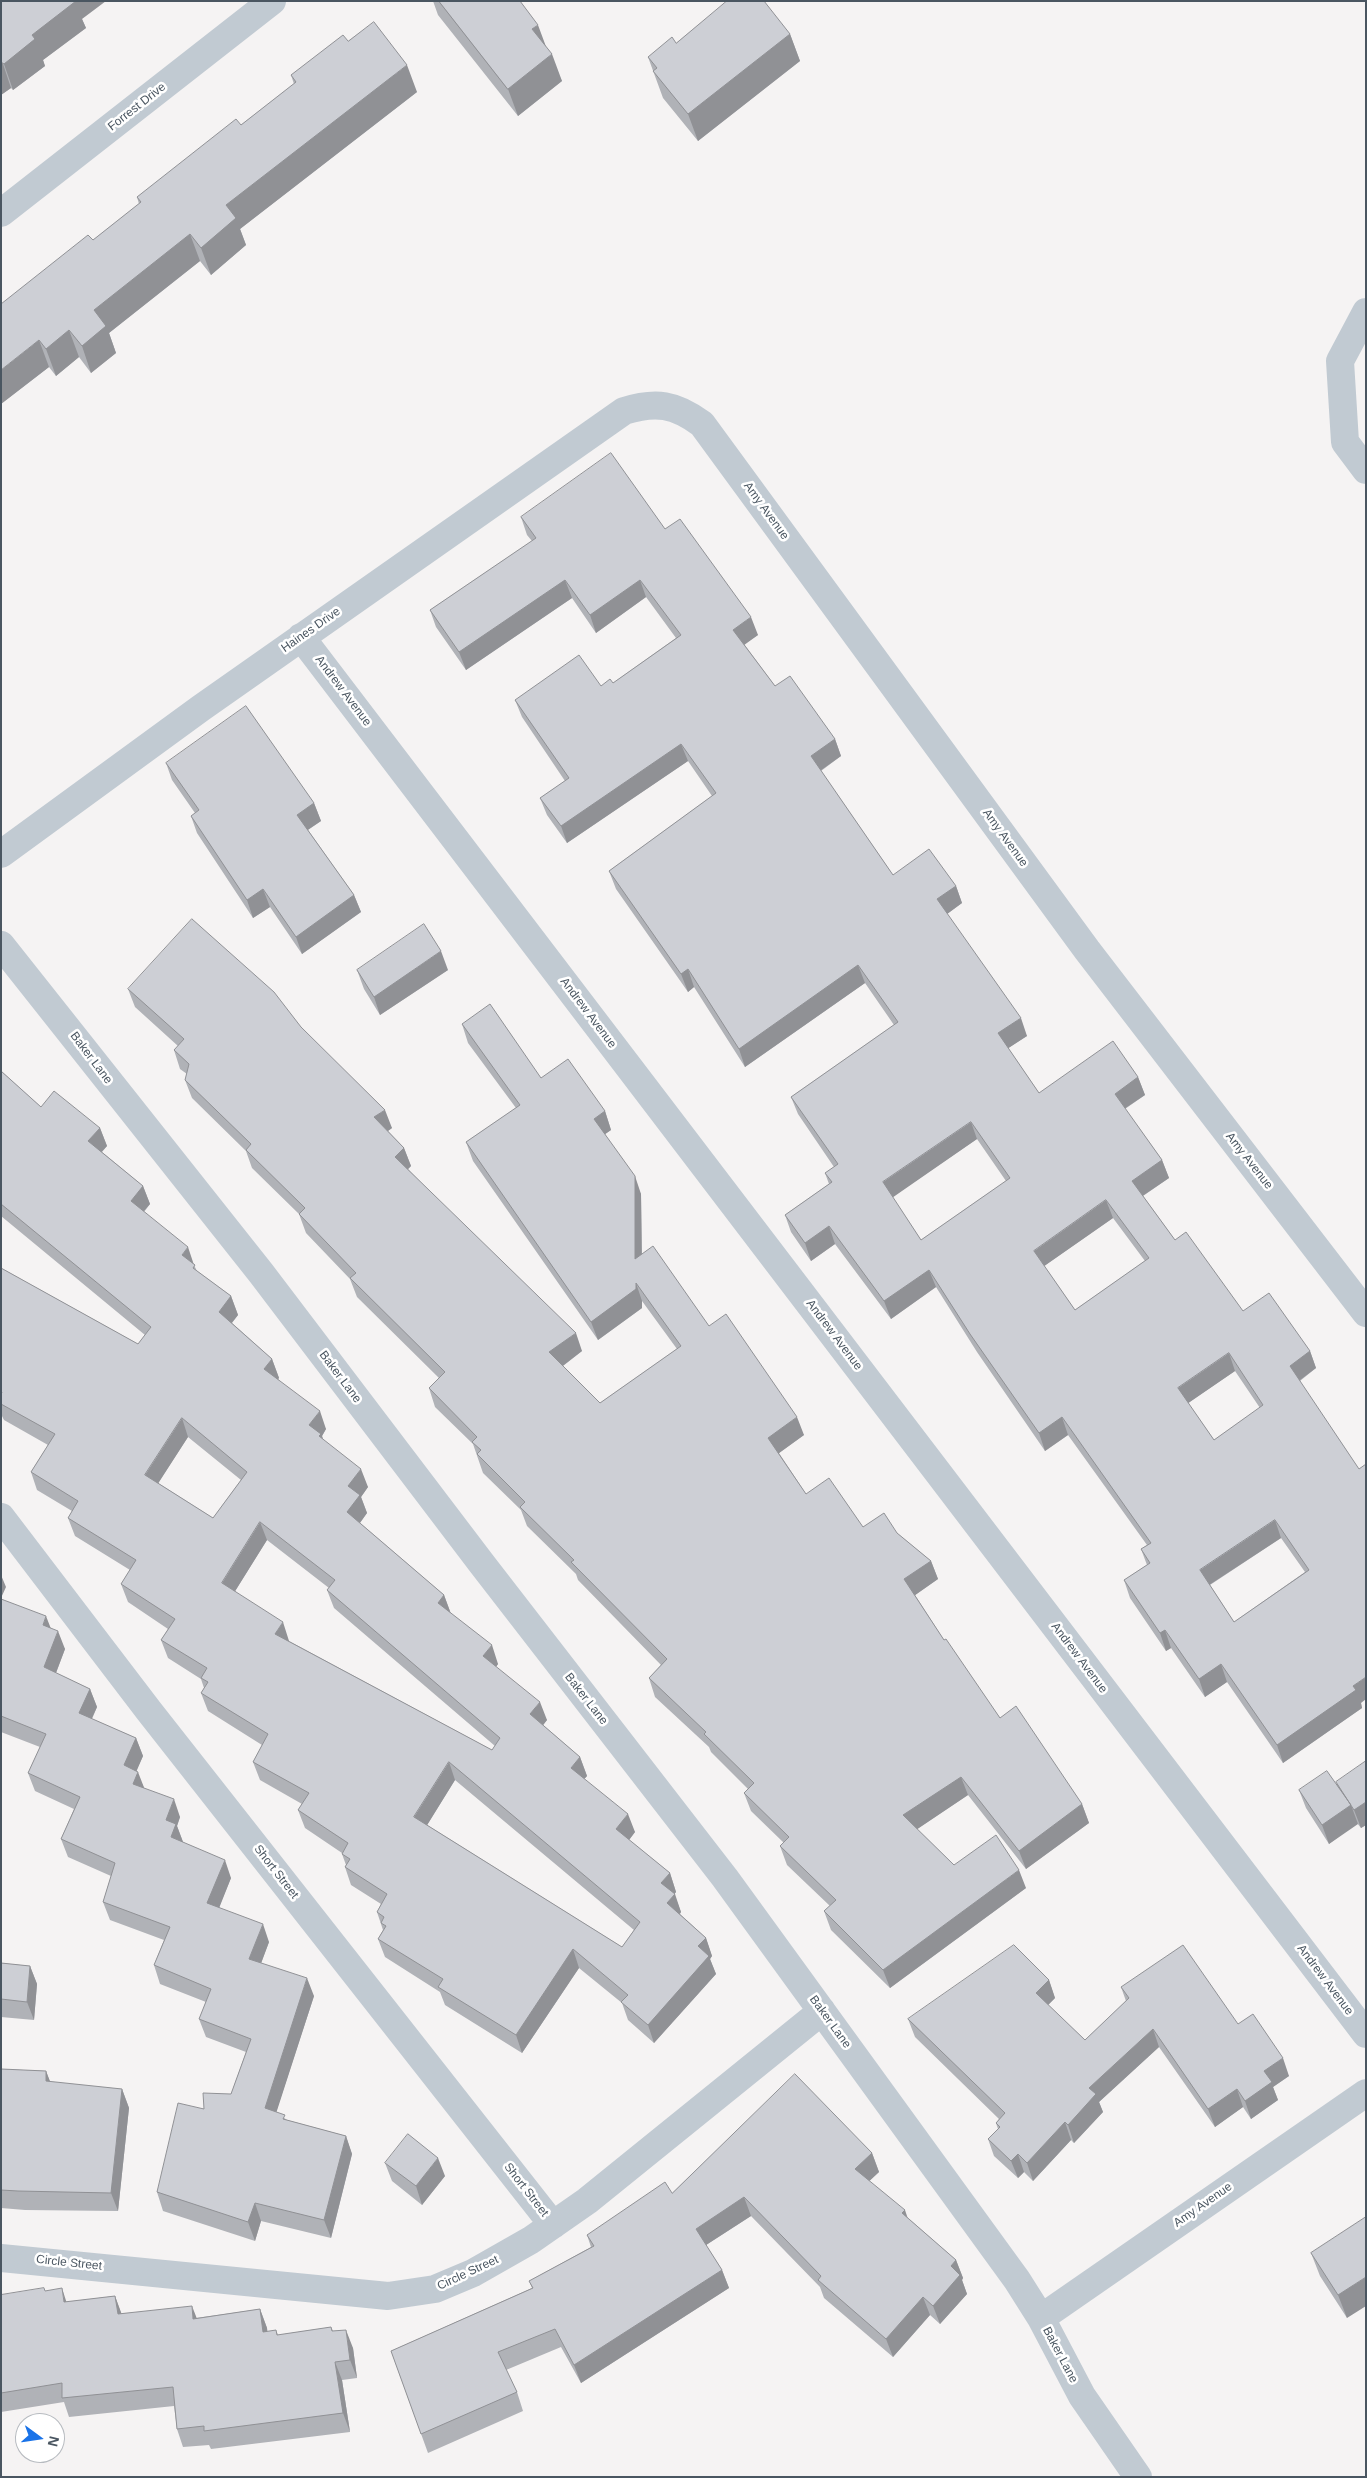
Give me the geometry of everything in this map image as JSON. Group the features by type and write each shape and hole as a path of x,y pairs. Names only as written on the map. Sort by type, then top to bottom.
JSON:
{"street":[{"name":"Forrest Drive","path":"1,213 272,1"},
{"path":"1366,312 1340,361 1345,442 1366,470"},
{"name":"Amy Avenue","path":"624,411 643,405 663,405 686,412 702,424 1087,950 1366,1313"},
{"name":"Haines Drive","path":"1,854 301,637 624,411"},
{"name":"Andrew Avenue","path":"301,637 1366,2034"},
{"name":"Baker Lane","path":"4,952 267,1281 725,1878 1017,2280 1041,2318 1082,2396 1138,2477"},
{"name":"Short Street","path":"1,1517 149,1711 553,2225"},
{"name":"Circle Street","path":"1,2258 388,2296 435,2289 465,2277 531,2240 587,2201 822,2011"},
{"name":"Amy Avenue","path":"1041,2318 1366,2093"}],"building":[{"path":"1,1 76,1 32,35 35,39 4,64 1,62"},
{"path":"439,1 520,1 538,25 532,29 552,54 508,89"},
{"path":"727,1 764,1 790,34 688,114 653,71 657,68 648,57 672,37 676,43"},
{"path":"374,22 407,65 226,205 236,218 201,248 190,234 94,310 106,326 82,346 69,330 46,349 39,340 1,370 1,304 88,235 93,240 141,202 137,197 236,119 241,125 296,82 291,75 343,35 348,41"},
{"path":"611,453 665,529 680,519 751,617 733,630 775,686 790,676 835,739 811,756 893,875 929,849 956,886 937,899 1021,1018 998,1033 1039,1093 1113,1041 1138,1077 1115,1094 1162,1160 1132,1181 1175,1240 1186,1232 1243,1311 1269,1293 1310,1351 1290,1366 1359,1469 1366,1464 1366,1677 1353,1686 1356,1690 1277,1745 1221,1664 1199,1679 1165,1630 1160,1633 1124,1580 1150,1563 1141,1549 1151,1543 1062,1417 1039,1433 970,1334 929,1270 884,1301 829,1226 805,1243 785,1215 832,1182 825,1173 838,1164 791,1097 898,1022 858,965 739,1049 688,969 681,974 609,871 716,793 681,744 561,826 540,798 569,778 515,700 579,655 601,686 610,679 613,683 681,635 640,580 590,615 565,580 459,652 430,610 536,538 521,517","holes":["971,1122 1010,1178 921,1240 883,1182","1106,1200 1149,1258 1075,1310 1034,1251","1229,1353 1263,1405 1214,1440 1178,1388","1275,1520 1309,1570 1234,1622 1200,1570"]},
{"path":"246,706 314,803 297,815 354,895 296,937 263,889 247,900 191,816 199,810 166,763"},
{"path":"192,919 274,992 301,1027 385,1110 374,1117 404,1148 395,1157 576,1333 549,1352 600,1403 681,1346 636,1283 636,1289 591,1322 466,1142 520,1105 462,1024 490,1004 541,1078 568,1059 605,1111 594,1119 635,1176 635,1259 653,1246 709,1326 726,1314 797,1417 768,1438 806,1494 829,1478 863,1527 884,1513 897,1533 931,1561 904,1579 944,1640 946,1639 1000,1718 1016,1706 1082,1804 1019,1851 961,1777 903,1815 954,1865 996,1835 1019,1870 883,1970 824,1911 836,1900 780,1846 789,1837 744,1793 754,1783 704,1734 706,1732 649,1678 667,1659 571,1562 574,1560 520,1507 525,1502 477,1454 481,1450 472,1442 477,1437 429,1388 445,1372 350,1278 356,1273 299,1214 305,1208 246,1150 251,1144 185,1080 189,1064 174,1050 184,1039 128,989"},
{"path":"424,924 441,951 374,997 357,970"},
{"path":"1,1071 41,1107 54,1091 100,1128 88,1141 143,1186 131,1201 188,1247 182,1255 195,1265 193,1268 231,1296 219,1312 272,1359 264,1369 320,1411 309,1425 321,1434 319,1436 361,1469 348,1486 360,1495 347,1512 444,1595 438,1603 492,1645 483,1656 540,1702 530,1714 580,1757 571,1768 628,1814 616,1829 670,1873 661,1883 675,1894 667,1903 706,1938 698,1946 709,1956 648,2025 621,2002 628,1995 573,1949 516,2035 438,1987 443,1979 378,1939 386,1926 381,1923 384,1917 377,1912 387,1894 345,1867 350,1859 342,1854 348,1843 298,1810 309,1793 253,1762 268,1734 201,1693 208,1682 201,1678 207,1668 161,1640 175,1619 121,1584 136,1560 68,1518 78,1501 31,1472 55,1434 1,1404 1,1268 138,1344 151,1327 1,1204","holes":["182,1418 247,1472 213,1518 145,1475","260,1522 335,1580 327,1590 500,1738 492,1750 275,1634 283,1622 222,1583","449,1762 640,1922 622,1947 414,1817"]},
{"path":"1,1599 46,1616 43,1625 58,1631 44,1667 90,1689 79,1713 136,1738 124,1765 138,1772 133,1784 174,1799 166,1820 176,1824 171,1837 225,1860 207,1903 263,1924 249,1959 307,1978 265,2108 285,2115 283,2119 346,2136 324,2220 255,2203 248,2222 157,2192 178,2103 204,2109 203,2093 231,2094 251,2039 199,2019 211,1989 154,1965 170,1927 103,1902 115,1863 61,1839 80,1797 28,1773 46,1734 1,1716"},
{"path":"1366,1761 1366,1802 1354,1810 1336,1782"},
{"path":"1327,1771 1351,1805 1322,1825 1299,1790"},
{"path":"1014,1945 1049,1980 1036,1993 1085,2040 1129,1998 1121,1987 1183,1945 1238,2024 1253,2014 1283,2058 1264,2071 1272,2082 1245,2101 1237,2089 1208,2109 1153,2029 1089,2088 1096,2094 1068,2125 1065,2122 1027,2163 1018,2154 1011,2161 988,2139 1000,2127 996,2123 1005,2113 908,2019"},
{"path":"1,1963 30,1966 27,2002 1,1999"},
{"path":"1,2069 46,2071 46,2081 122,2089 111,2193 1,2190"},
{"path":"795,2074 872,2153 855,2169 905,2210 902,2213 956,2260 951,2266 960,2275 933,2306 923,2297 886,2339 818,2280 821,2276 744,2197 696,2229 722,2270 574,2365 555,2329 498,2352 517,2392 421,2434 391,2351 533,2288 529,2281 594,2246 587,2235 665,2182 672,2193"},
{"path":"408,2134 438,2158 416,2186 385,2163"},
{"path":"1366,2217 1366,2277 1338,2295 1311,2253"},
{"path":"44,2288 45,2291 62,2288 64,2302 115,2296 118,2314 192,2306 193,2319 260,2309 263,2332 276,2330 277,2335 331,2327 332,2331 346,2330 350,2360 335,2362 343,2413 204,2431 204,2426 177,2429 173,2387 62,2398 62,2383 1,2393 1,2295"}]}
